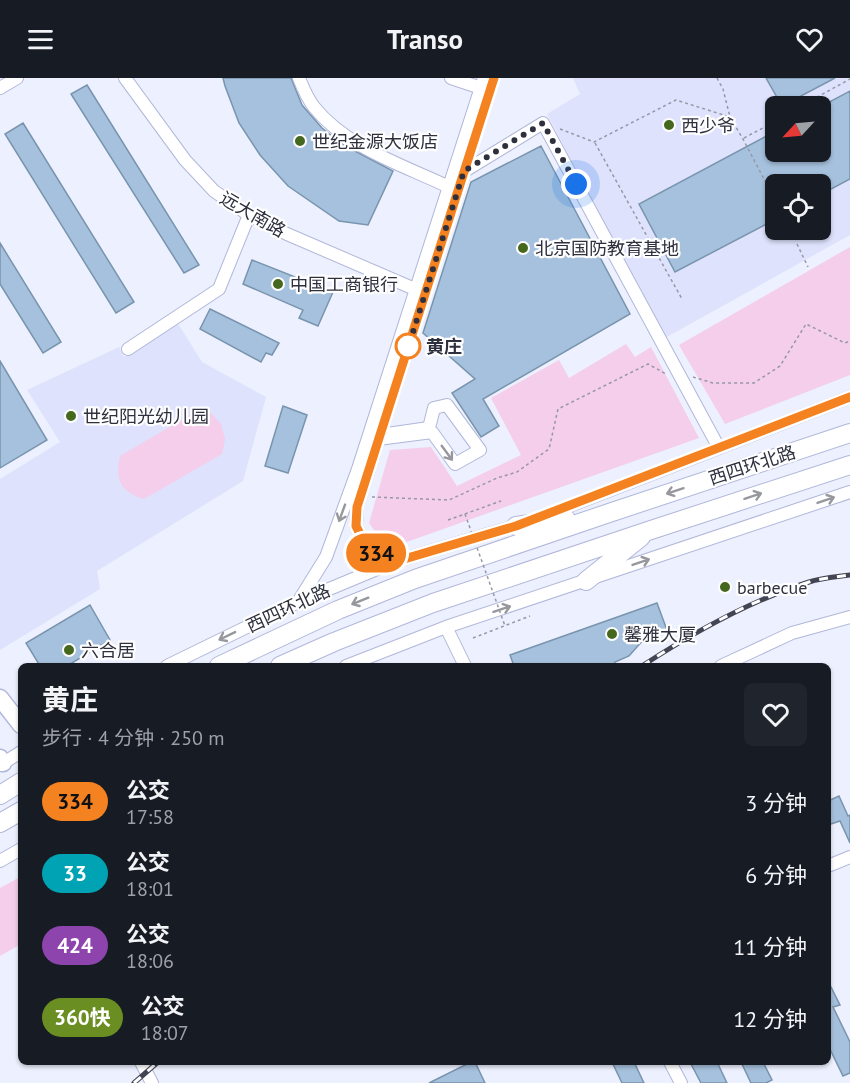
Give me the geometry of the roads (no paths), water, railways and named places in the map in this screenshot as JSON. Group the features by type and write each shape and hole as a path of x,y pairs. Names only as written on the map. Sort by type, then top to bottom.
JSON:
{"highway":[{"name":"西四环北路","path":"225,663 338,610 415,579 850,433"},
{"name":"西四环北路","path":"287,663 433,603 850,465"},
{"path":"516,526 609,513"},
{"path":"586,581 651,530"},
{"path":"0,795 18,784"},
{"path":"0,824 18,813"}],"main road":[{"path":"0,698 18,721"}],"street":[{"path":"0,88 17,78"},
{"name":"远大南路","path":"125,78 185,160 214,191 249,215 287,234 420,292"},
{"path":"299,78 314,107 344,134 366,148 455,178"},
{"path":"394,562 368,550 356,526 357,507 482,83 451,78"},
{"path":"298,602 326,557 420,292 455,178 494,78"},
{"path":"455,178 543,123 719,448"},
{"path":"128,349 219,289 249,215"},
{"name":"西四环北路","path":"173,663 298,602 394,562 516,526 850,397"},
{"path":"447,405 480,450 455,464 432,432 379,437 429,428 434,408 447,405"},
{"path":"354,663 446,627 850,492"},
{"path":"727,663 792,633 850,617"},
{"path":"446,627 464,663"},
{"path":"1,762 18,754"},
{"path":"0,861 18,851"},
{"path":"831,865 850,857"},
{"path":"143,1065 152,1083"},
{"path":"672,1065 681,1083"}],"railway":[{"path":"647,663 702,629 765,598 814,581 850,575"},
{"path":"134,1083 155,1065"}],"place":[{"name":"西少爷","path":"669,125"},
{"name":"世纪金源大饭店","path":"300,141"},
{"name":"北京国防教育基地","path":"523,248"},
{"name":"中国工商银行","path":"278,284"},
{"name":"黄庄","path":"408,346"},
{"name":"世纪阳光幼儿园","path":"71,416"},
{"name":"barbecue","path":"725,587"},
{"name":"馨雅大厦","path":"612,634"},
{"name":"六合居","path":"69,650"}]}
